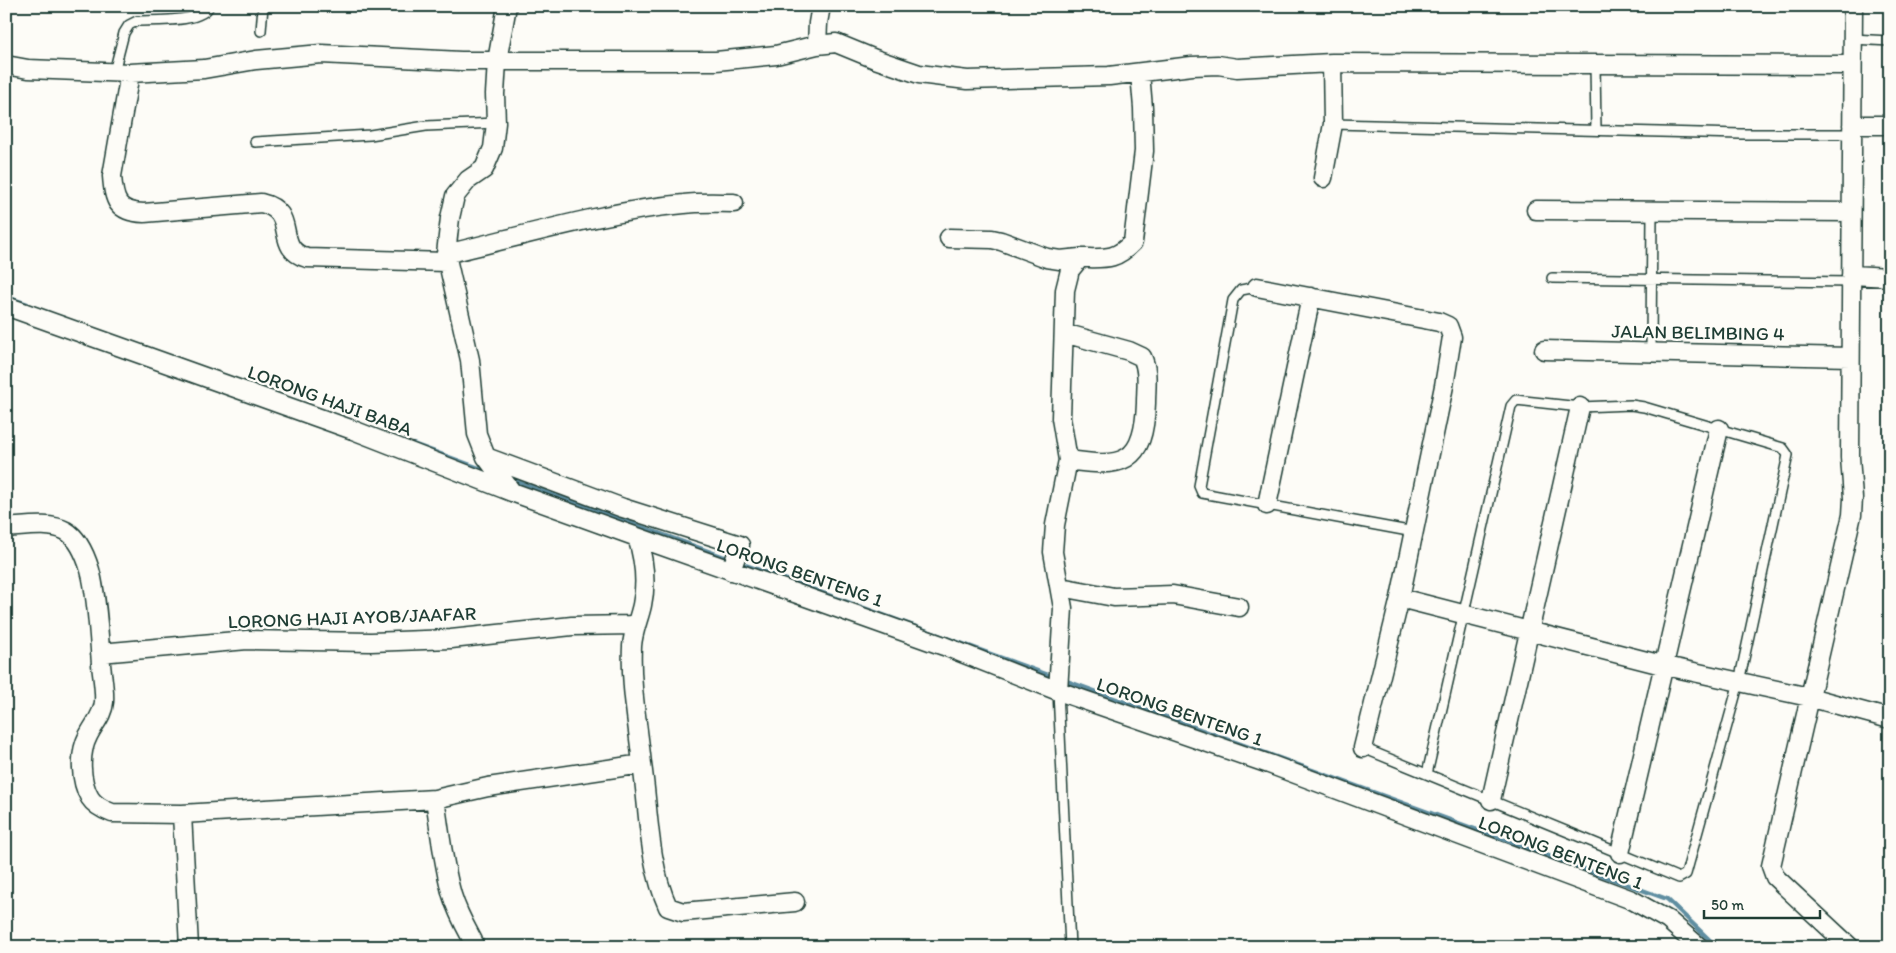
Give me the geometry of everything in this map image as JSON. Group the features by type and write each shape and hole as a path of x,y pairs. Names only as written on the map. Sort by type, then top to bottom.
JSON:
{"street":[{"path":"507,6 497,61 496,123 493,148 484,169 468,180 455,196 450,218 446,258 470,360 478,434 488,459 508,487"},
{"path":"817,44 821,6"},
{"path":"1850,947 1775,878 1771,866 1852,515 1850,357 1852,6"},
{"path":"6,65 28,69 122,72 204,69 256,60 321,54 461,62 716,61 776,55 817,44 836,43 919,74 967,80 1069,78 1140,73 1164,68 1192,66 1218,65 1244,68 1332,63 1852,65"},
{"path":"1323,178 1333,124 1332,63"},
{"path":"122,72 112,176 114,193 119,205 129,212 144,213 261,203 275,208 283,219 288,243 293,251 307,258 379,261 446,258 610,215 685,204 734,203"},
{"path":"949,238 1001,240 1047,258 1060,260 1107,258 1122,254 1133,242 1144,151 1140,73"},
{"path":"1852,129 1890,125"},
{"path":"1536,210 1851,212"},
{"path":"1058,687 1063,608 1053,552 1055,525 1068,460 1061,418 1064,333 1067,283 1070,270 1080,258"},
{"path":"1851,279 1890,277"},
{"path":"1257,287 1439,322 1448,326 1452,337 1444,386 1400,598 1363,748"},
{"path":"1266,505 1311,297"},
{"name":"LORONG HAJI BABA","path":"6,306 508,487 637,537"},
{"path":"1064,333 1128,351 1142,357 1146,366 1145,423 1140,442 1133,452 1117,463 1101,464 1068,460"},
{"name":"JALAN BELIMBING 4","path":"1544,350 1850,357"},
{"path":"1491,800 1580,408"},
{"path":"1620,853 1719,429"},
{"path":"488,459 623,508 740,545 733,564"},
{"path":"6,528 53,527 68,532 78,543 90,569 104,702 96,725 88,735 82,765 85,783 91,799 101,809 112,813 182,814 435,800 488,787 642,764"},
{"path":"637,537 642,552 645,587 642,606 635,625 632,662 652,851 661,892 668,907 683,912 795,902"},
{"name":"LORONG BENTENG 1","path":"637,537 733,564 944,646 1269,764 1632,900 1668,920 1698,947"},
{"path":"1060,587 1114,597 1173,595 1239,607"},
{"path":"1400,598 1664,666 1810,696 1890,719"},
{"name":"LORONG HAJI AYOB/JAAFAR","path":"100,653 247,640 371,642 451,639 572,626 635,625"},
{"path":"435,800 445,867 452,895 474,941"},
{"path":"182,814 189,947"}],"lane":[{"path":"122,72 124,33 129,25 137,21 196,17 207,11 209,6"},
{"path":"261,30 263,6"},
{"path":"1852,39 1890,41"},
{"path":"1595,64 1596,130"},
{"path":"255,142 370,135 426,126 496,123"},
{"path":"1333,124 1742,134 1852,129"},
{"path":"1651,351 1652,210"},
{"path":"1552,278 1851,279"},
{"path":"1257,287 1240,290 1233,300 1199,486 1202,493 1414,532"},
{"path":"1363,748 1679,878 1686,874 1739,682 1788,455 1783,448 1644,406 1580,408 1516,400 1511,406 1427,774"},
{"path":"1058,687 1070,947"}],"waterway":[{"path":"6,297 27,304"},
{"path":"413,444 490,472"},
{"path":"509,479 730,559"},
{"path":"737,562 1054,677"},
{"path":"1064,680 1667,899 1717,947"}]}
